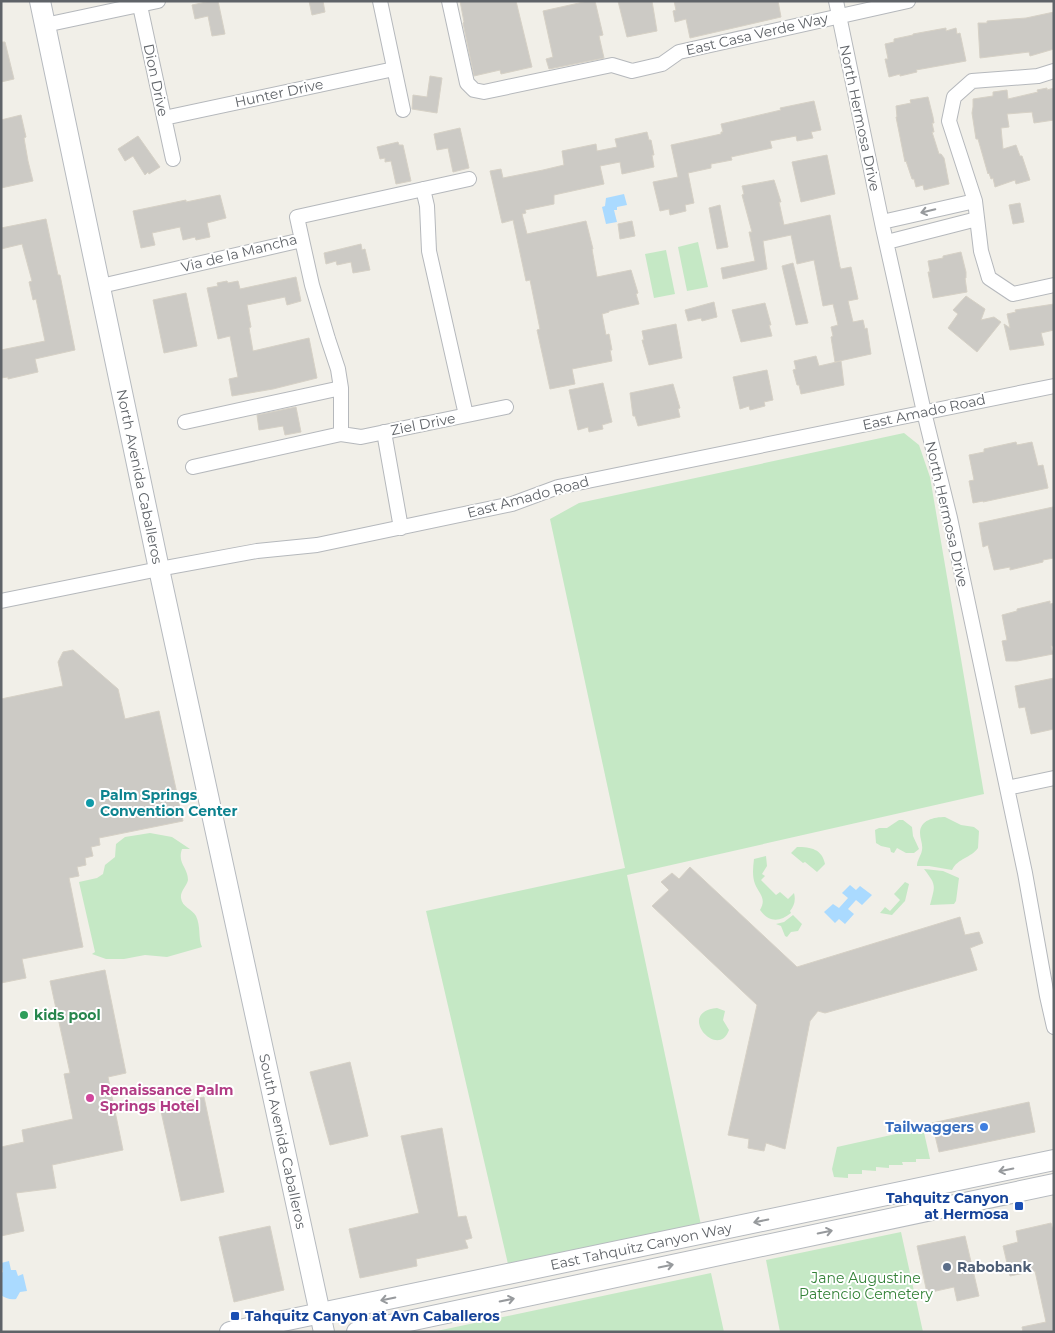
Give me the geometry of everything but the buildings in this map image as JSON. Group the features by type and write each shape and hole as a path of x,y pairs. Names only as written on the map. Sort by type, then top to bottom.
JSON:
{"main road":[{"name":"North Avenida Caballeros","path":"40,1 241,952"},
{"name":"South Avenida Caballeros","path":"241,952 322,1322"},
{"name":"East Tahquitz Canyon Way","path":"230,1332 322,1322 1054,1160"},
{"name":"East Tahquitz Canyon Way","path":"356,1332 1054,1184"}],"street":[{"path":"45,25 140,3 158,1"},
{"path":"380,1 403,110"},
{"name":"East Casa Verde Way","path":"449,1 467,83 474,90 484,92 612,65 632,71 662,64 679,52 908,1"},
{"name":"North Hermosa Drive","path":"836,1 882,222 888,242 924,412 950,518 1025,874 1054,1027"},
{"name":"Dion Drive","path":"140,3 173,159"},
{"name":"Hunter Drive","path":"164,118 394,69"},
{"path":"1054,71 1038,76 972,81 954,97 949,121 975,201 981,251 989,278 1013,294 1054,285"},
{"name":"Via de la Mancha","path":"101,286 302,240 297,218 469,179"},
{"path":"424,189 427,206 429,251 466,416"},
{"path":"882,222 975,201"},
{"path":"888,242 977,219"},
{"path":"302,240 315,294 338,369 341,388 341,434"},
{"name":"East Amado Road","path":"1,602 159,569 257,551 317,545 401,528 512,504 566,485 1054,386"},
{"path":"185,422 341,388"},
{"name":"Ziel Drive","path":"193,466 341,434 361,436 506,408"},
{"path":"384,432 401,528"},
{"path":"1006,788 1054,778"}],"green space":[{"path":"698,242 708,287 687,291 678,247"},
{"path":"666,250 675,294 654,298 645,254"},
{"path":"904,433 919,445 930,477 984,794 627,875 701,1225 508,1264 426,911 625,868 550,519 579,503"},
{"path":"945,817 961,825 974,827 979,831 978,848 952,870 917,866 922,850 920,833 922,825 928,820"},
{"path":"899,820 903,820 912,827 913,836 919,849 914,853 906,853 897,848 894,853 891,852 890,848 876,843 875,830 887,828"},
{"path":"150,833 172,837 190,849 182,849 181,854 188,880 181,898 183,904 196,916 202,947 167,957 145,955 124,959 106,959 92,954 95,952 79,882 97,878 103,874 105,865 115,857 116,844 125,837"},
{"path":"797,847 819,852 825,864 817,872 791,853"},
{"path":"766,856 767,866 762,874 765,876 761,880 776,895 780,892 788,899 794,893 795,901 790,911 791,913 775,920 767,917 760,910 763,899 754,881 754,859"},
{"path":"924,869 943,871 959,878 954,904 930,905 934,886"},
{"path":"905,882 909,884 905,901 892,915 880,913 885,907 890,911 900,900 894,894"},
{"path":"793,915 802,924 798,931 791,932 787,937 781,926 776,924 784,922"},
{"path":"717,1008 725,1011 723,1020 729,1030 724,1038 717,1040 709,1038 699,1025 700,1017 705,1011"},
{"path":"923,1128 930,1159 902,1162 903,1165 889,1165 889,1168 876,1167 876,1171 862,1170 862,1174 848,1174 848,1178 834,1177 832,1169 837,1147"},
{"name":"Jane Augustine Patencio Cemetery","path":"901,1232 923,1332 780,1332 766,1260"},
{"path":"711,1273 724,1332 432,1332"}],"water":[{"path":"624,194 627,205 617,207 617,210 614,210 617,222 606,224 602,207 605,206 606,198"},
{"path":"850,885 856,890 860,886 872,895 862,905 856,900 848,909 854,914 845,924 839,919 835,923 824,912 833,904 839,908 848,898 842,893"},
{"path":"9,1261 11,1270 16,1270 18,1276 23,1274 27,1291 20,1292 16,1299 1,1295 1,1273 3,1272 1,1263"}],"place":[{"name":"Palm Springs Convention Center","path":"90,803"},
{"name":"kids pool","path":"24,1015"},
{"name":"Renaissance Palm Springs Hotel","path":"90,1098"},
{"name":"Tailwaggers","path":"984,1127"},
{"name":"Tahquitz Canyon at Hermosa","path":"1019,1206"},
{"name":"Rabobank","path":"947,1267"},
{"name":"Tahquitz Canyon at Avn Caballeros","path":"235,1316"}]}
